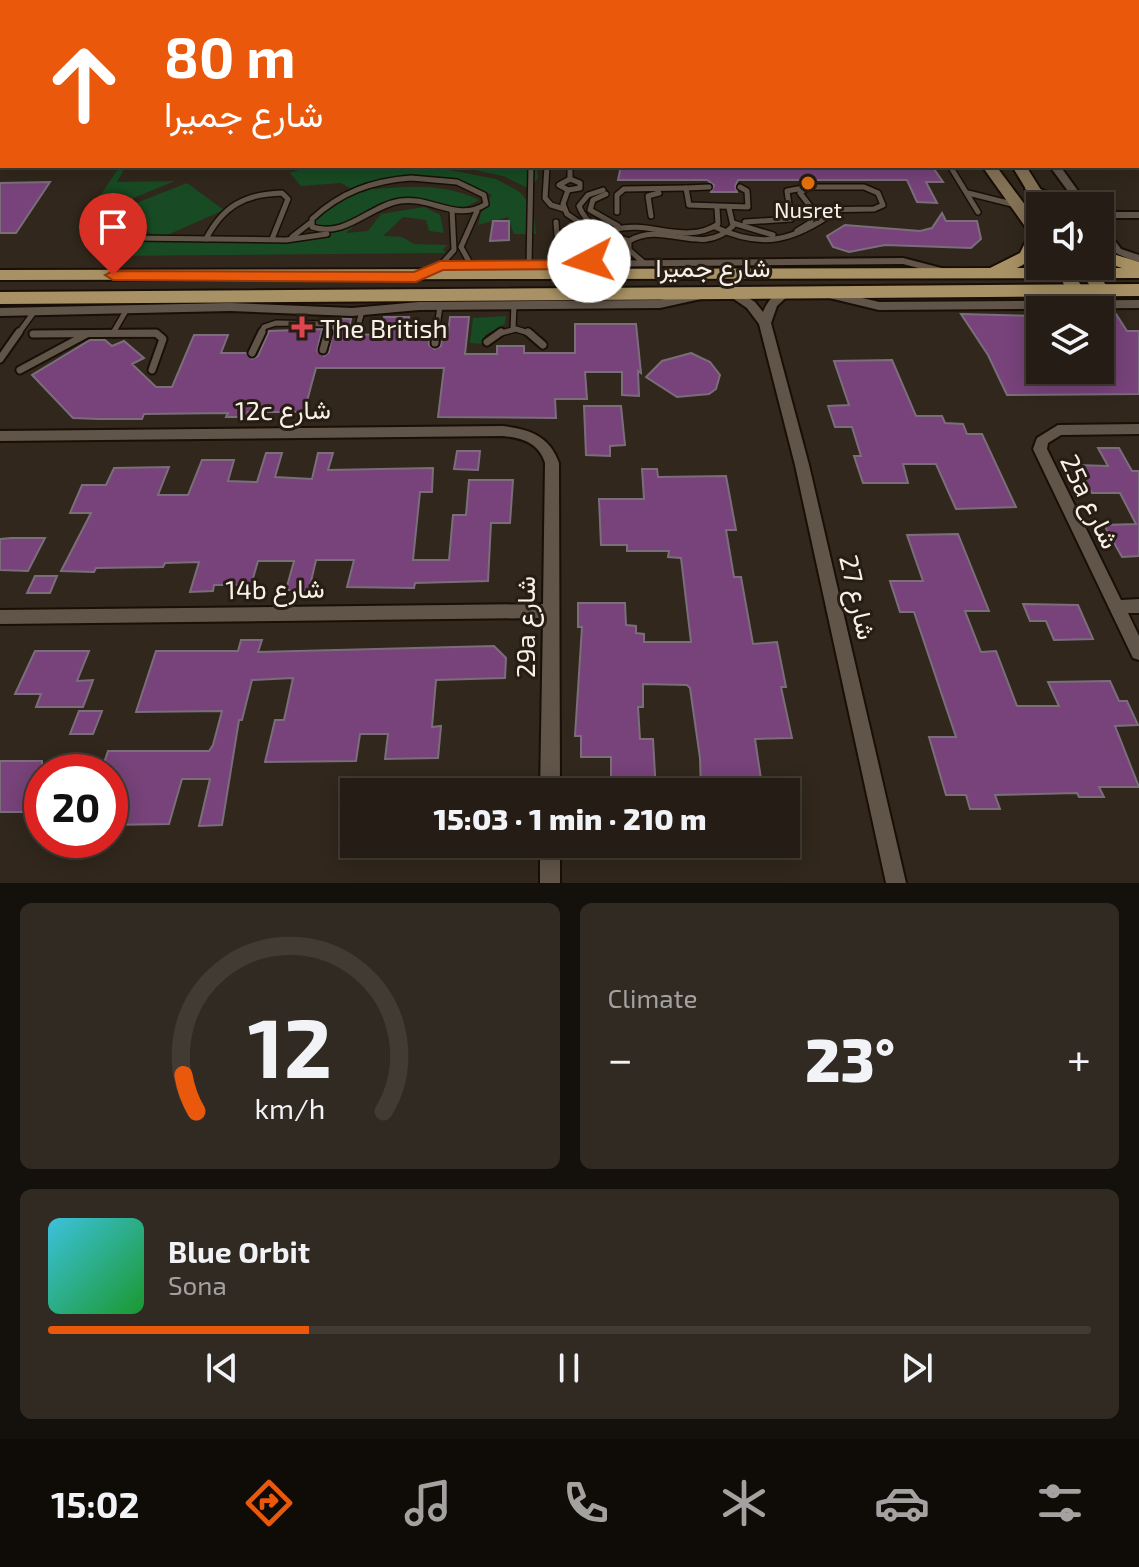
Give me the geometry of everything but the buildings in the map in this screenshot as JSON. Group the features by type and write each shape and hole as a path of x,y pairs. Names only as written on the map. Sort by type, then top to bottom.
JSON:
{"main road":[{"path":"992,272 1026,256"},
{"path":"1114,259 1139,267"},
{"name":"شارع جميرا","path":"0,275 416,277 1026,271"},
{"name":"شارع جميرا","path":"1114,272 1139,273"},
{"name":"شارع جميرا","path":"0,302 1139,290"}],"street":[{"path":"992,168 1026,215"},
{"path":"1018,168 1033,192"},
{"path":"1056,168 1074,192"},
{"path":"1029,187 1040,192"},
{"path":"1114,215 1139,215"},
{"path":"1114,247 1139,259"},
{"path":"416,277 440,266 903,261 949,273"},
{"path":"1069,280 1077,291"},
{"path":"1095,280 1102,291"},
{"path":"0,302 34,312 230,307 329,318 362,311 440,306 660,304 722,292 751,305 765,323"},
{"path":"765,323 772,304 786,292"},
{"path":"820,292 879,306 1139,304"},
{"name":"شارع 27","path":"765,323 802,465 896,883"},
{"name":"25a شارع","path":"1139,429 1071,429 1048,434 1040,449 1139,653"},
{"name":"12c شارع","path":"0,436 503,431 532,437 548,450 552,463"},
{"name":"29a شارع","path":"550,778 552,463"},
{"path":"1116,607 1139,606"},
{"name":"14b شارع","path":"0,617 550,611"},
{"path":"550,858 550,883"}],"lane":[{"path":"529,265 531,168"},
{"path":"547,168 545,198 551,205 564,209 591,232"},
{"path":"570,168 570,179"},
{"path":"951,168 978,212"},
{"path":"286,240 310,223 328,204 346,193 403,178 443,180 475,188 487,201 477,211 463,241 462,250 471,265"},
{"path":"570,179 581,185 568,190 560,188 559,183 570,179"},
{"path":"651,216 650,194 709,187"},
{"path":"686,190 691,206 729,208 750,205 747,191 740,187"},
{"path":"745,222 791,219 793,214 787,191 803,188 868,188 878,193 883,204 877,209 816,210 807,207 800,193 803,188"},
{"path":"617,212 617,195 624,189 686,190"},
{"path":"564,209 568,190"},
{"path":"605,236 579,209 584,198 605,192 593,200 590,210 595,216 621,227"},
{"path":"206,239 218,218 245,195 282,193 288,199 272,239"},
{"path":"968,193 1021,207"},
{"path":"133,238 286,240 332,232 375,207 404,200 427,201 452,210 477,211"},
{"path":"715,227 717,208"},
{"path":"727,234 733,223 729,208"},
{"path":"440,266 453,254 452,210"},
{"path":"733,223 757,233 782,234 806,226 816,210"},
{"path":"559,233 591,232 629,241 649,233 696,241 727,234 768,239 809,231 838,210"},
{"path":"556,222 558,247"},
{"path":"310,223 317,230 332,232"},
{"path":"585,265 605,236 621,227 647,225 688,233 715,227 727,234"},
{"path":"559,233 582,226"},
{"path":"455,241 463,241"},
{"path":"629,241 632,254 646,265"},
{"path":"513,329 514,305"},
{"path":"435,343 440,306"},
{"path":"113,333 127,309"},
{"path":"271,323 278,310"},
{"path":"357,330 362,311"},
{"path":"0,359 34,312"},
{"path":"252,353 264,327 271,323 329,318 323,350"},
{"path":"487,342 498,333 513,329 533,333 543,345"},
{"path":"33,334 152,332 162,336 152,370"},
{"path":"20,370 89,333"}],"green space":[{"path":"119,168 125,168 117,182 175,181 114,206 105,216 121,218 96,226 86,217"},
{"path":"304,168 439,168 496,179 520,192 533,209 536,234 514,234 508,217 478,225 492,195 463,184 418,180 372,186 374,189 440,188 479,200 451,215 424,204 396,205 370,216 346,233 368,231 381,214 424,207 440,215 444,233 429,231 426,220 403,217 383,236 402,237 414,244 447,245 443,250 446,253 111,256 128,238 156,238 121,209 187,183 224,210 158,239 309,241 315,216 355,191 341,183 301,186 290,173"},
{"path":"465,168 537,168 538,178 530,189 503,176"},
{"path":"506,316 505,324 485,335 484,344 470,343 473,318"}],"place":[{"name":"Nusret","path":"808,183"},
{"name":"The British","path":"302,327"}],"route":[{"path":"113,275 416,277 440,266 585,265 589,261"}]}
